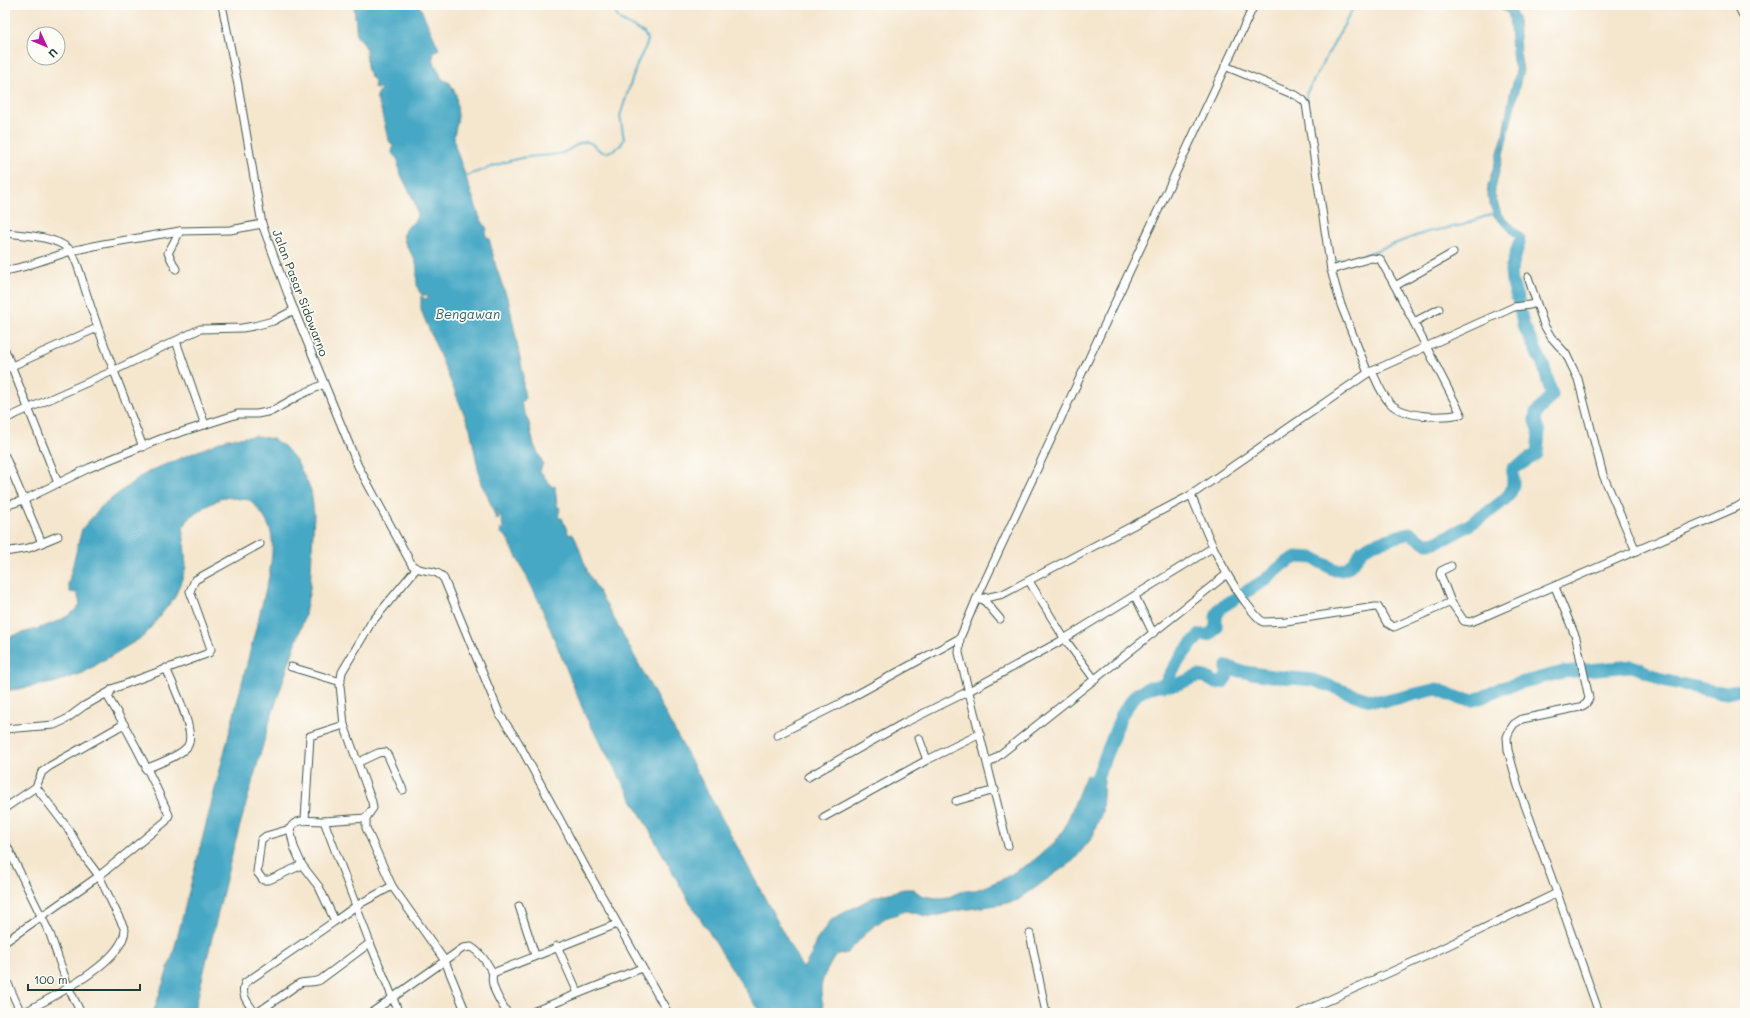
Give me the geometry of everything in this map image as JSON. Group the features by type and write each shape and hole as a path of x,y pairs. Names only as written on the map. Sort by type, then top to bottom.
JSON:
{"street":[{"name":"Jalan Pasar Sidowarno","path":"222,5 238,84 262,224 294,310 358,466 409,561 416,568"},
{"path":"1008,846 959,653 960,638 980,599 1254,5"},
{"path":"1738,5 1745,20"},
{"path":"1225,66 1297,96 1306,104 1334,269 1341,304 1370,372 1386,400 1397,409 1423,415 1452,416 1461,414 1396,286 1380,259 1371,258 1334,269"},
{"path":"5,271 26,266 71,251 180,231 230,230 262,224"},
{"path":"176,269 168,253 180,231"},
{"path":"5,233 42,237 66,246 71,251 97,328 143,446"},
{"path":"1396,286 1453,253"},
{"path":"1528,277 1533,304 1551,337 1566,354 1578,379 1603,475 1636,551"},
{"path":"980,599 1003,594 1192,495 1370,372 1514,307 1533,304"},
{"path":"1414,322 1438,309"},
{"path":"5,419 200,330 254,326 273,321 294,310"},
{"path":"8,368 97,328"},
{"path":"176,341 205,425"},
{"path":"5,350 8,368 28,408 58,483"},
{"path":"5,506 24,500 89,468 143,446 238,414 257,414 272,411 300,395 324,384"},
{"path":"5,456 42,543"},
{"path":"1192,495 1212,548 1227,574 1256,616 1267,623 1378,607 1387,623 1394,627 1451,602"},
{"path":"1451,566 1442,571 1440,574 1451,602 1464,621 1470,622 1737,508 1745,502"},
{"path":"5,552 29,548 58,536"},
{"path":"5,729 54,725 65,720 84,706 109,692 112,688 206,655 211,649 190,590 195,580 260,544"},
{"path":"808,777 904,723 969,691 1064,638 1212,548"},
{"path":"466,1013 445,961 392,886 366,828 366,818 373,808 372,802 344,725 341,682 342,672 362,636 416,568 436,572 444,579 500,715 517,740 553,810 666,1010"},
{"path":"988,764 1227,574"},
{"path":"1029,580 1064,638 1095,680"},
{"path":"1555,587 1576,638 1589,698 1585,705 1522,719 1514,724 1507,737 1508,750 1518,786 1599,1013"},
{"path":"1135,596 1153,633"},
{"path":"980,599 1000,619"},
{"path":"777,735 843,702 960,638"},
{"path":"292,667 341,682"},
{"path":"146,768 182,751 188,745 190,738 187,720 166,668"},
{"path":"5,942 99,876 162,825 168,818 169,815 160,796 124,724 108,697 109,692"},
{"path":"5,808 36,787 42,772 50,766 124,724"},
{"path":"305,820 310,736 344,725"},
{"path":"824,817 927,760 980,734"},
{"path":"919,738 927,760"},
{"path":"358,762 378,753 385,752 403,790"},
{"path":"5,976 22,1013 69,989 118,950 125,938 125,930 121,920 99,876 84,856 66,826 36,787"},
{"path":"956,801 994,790"},
{"path":"302,865 268,880 263,880 257,872 261,840 266,836 290,829 294,824 305,820 324,822 366,818"},
{"path":"324,822 370,943 399,1013"},
{"path":"290,829 294,847 302,865 319,887 335,921"},
{"path":"6,846 50,934 69,989 81,1013"},
{"path":"370,943 320,980 315,982 308,981 300,983 256,1013 244,996 242,990 245,983 356,906 392,886"},
{"path":"1300,1013 1424,957 1557,893"},
{"path":"519,906 535,955"},
{"path":"493,973 557,946 617,924"},
{"path":"1030,934 1046,1013"},
{"path":"557,946 578,993"},
{"path":"371,1013 463,948 471,947 481,955 493,973 491,981 507,1013"},
{"path":"530,1013 642,968"}],"water":[{"name":"Bengawan","path":"354,5 419,5 420,7 439,49 434,52 434,62 442,79 450,83 456,94 458,117 454,136 455,146 480,218 487,229 485,235 489,238 496,267 509,303 523,373 525,398 521,404 529,423 534,445 543,463 540,471 552,487 555,486 557,506 560,508 558,518 562,518 569,535 572,534 575,537 588,573 616,622 803,969 811,955 816,941 832,919 874,897 904,889 913,889 921,895 935,898 949,897 964,890 976,890 1001,880 1032,862 1055,842 1065,827 1086,775 1104,779 1102,812 1091,839 1074,860 1018,900 1003,904 955,911 931,917 906,911 885,918 869,930 847,953 835,956 824,977 821,989 821,996 826,1013 760,1013 686,896 586,717 538,599 506,536 501,533 500,529 503,530 502,520 496,507 499,519 496,519 487,494 481,484 470,428 421,310 421,296 425,299 428,298 428,295 422,295 419,291 417,284 416,263 404,240 405,229 416,219 416,206 399,170 398,160 392,153 393,146 388,139 381,109 376,98 379,98 377,96 381,88 374,88 375,81 370,76 368,70 365,46 357,37"},
{"path":"1497,5 1507,5 1518,17 1520,54 1523,70 1494,193 1501,214 1525,237 1519,261 1512,258 1516,238 1494,216 1487,196 1488,186 1503,136 1510,94 1516,72 1513,61 1509,15"},
{"path":"256,436 273,439 285,447 296,460 311,490 314,514 310,589 304,619 270,720 233,850 194,1013 153,1013 173,954 269,577 272,554 272,536 269,527 259,510 250,500 223,497 189,518 183,528 186,567 175,597 144,636 83,673 53,683 5,691 5,638 57,622 74,611 80,604 77,593 70,592 68,584 82,529 101,507 138,478 152,470 227,439"}],"waterway":[{"path":"465,176 517,159 562,153 584,142 593,144 602,152 613,150 621,145 624,139 620,116 637,64 647,44 647,39 644,33 620,20 610,5"},
{"path":"1307,101 1306,94 1355,5"},
{"path":"1332,262 1355,258 1427,232 1463,225 1494,213"},
{"path":"1164,686 1189,646 1200,635 1209,635 1216,628 1216,617 1220,608 1265,580 1284,564 1296,557 1313,558 1335,570 1341,570 1347,568 1354,562 1362,550 1373,544 1409,533 1428,543 1435,542 1446,538 1485,515 1505,499 1510,493 1513,485 1513,469 1537,454 1539,432 1535,421 1536,413 1552,395 1544,367 1523,324 1518,300 1512,282 1511,271 1519,243"},
{"path":"1093,793 1094,785 1122,714 1137,694 1150,687 1178,684 1198,676 1205,677 1216,683 1223,682 1227,676 1227,666 1239,671 1313,680 1366,699 1386,701 1437,689 1461,699 1473,700 1501,688 1563,672 1632,666 1662,680 1713,691 1727,693 1745,689"}]}
